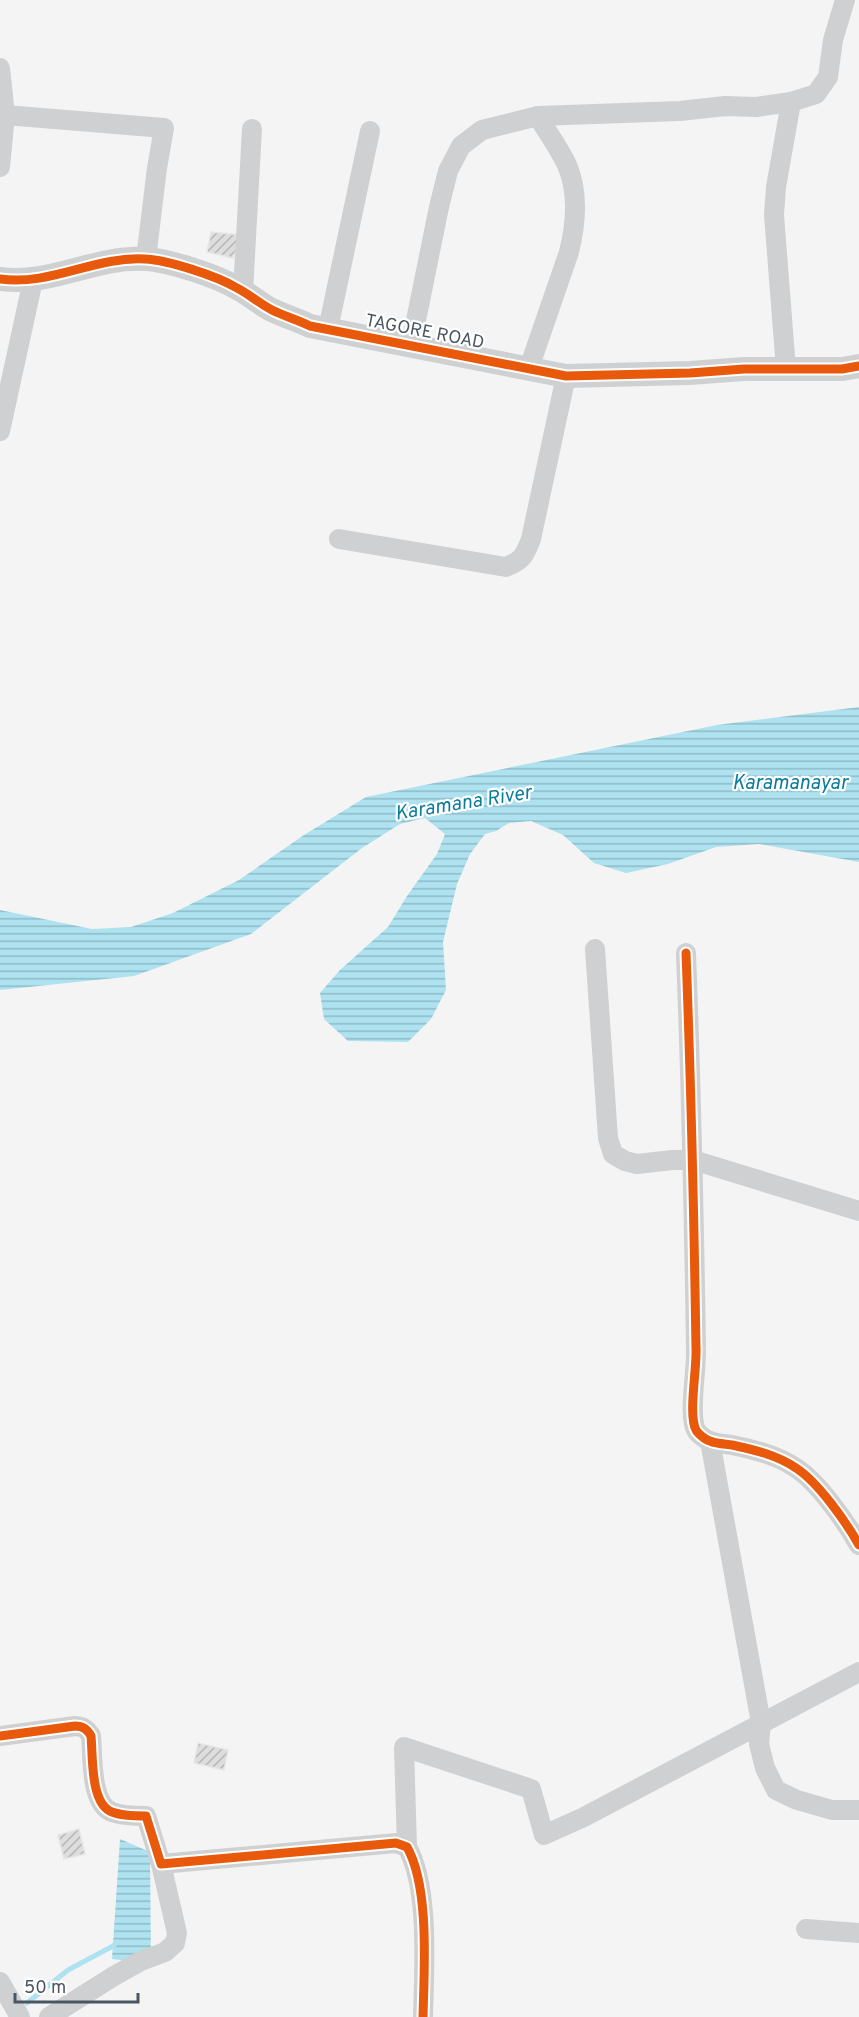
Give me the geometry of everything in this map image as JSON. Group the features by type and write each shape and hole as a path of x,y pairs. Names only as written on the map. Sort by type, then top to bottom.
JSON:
{"street":[{"path":"411,345 448,171 461,146 483,129 538,116 756,106 791,102 816,94 828,76 833,40 845,0"},
{"path":"0,68 5,115 0,167"},
{"path":"786,369 774,215 776,187 791,102"},
{"path":"5,115 164,128 146,258"},
{"path":"529,368 569,252 576,209 567,165 538,116"},
{"path":"243,292 252,129"},
{"path":"328,329 370,131"},
{"name":"TAGORE ROAD","path":"0,279 50,278 114,260 146,258 196,271 235,286 272,310 310,326 566,376 690,373 744,369 842,369 859,366"},
{"path":"0,431 33,280"},
{"path":"339,539 506,567 518,562 525,554 531,539 566,376"},
{"path":"595,950 608,1138 613,1154 625,1161 637,1164 693,1160 859,1211"},
{"path":"686,953 697,1368 692,1403 693,1419 697,1431 710,1441 762,1452 798,1468 849,1527 859,1545"},
{"path":"710,1441 761,1723 759,1744 765,1768 776,1790 797,1800 832,1810 859,1810"},
{"path":"423,2017 422,1904 414,1858 407,1847 404,1747 531,1789 544,1835 584,1817 859,1672"},
{"path":"0,1736 75,1726 82,1726 88,1730 91,1736 95,1790 103,1804 110,1812 146,1816 161,1864 177,1932 175,1943 165,1952 141,1961 50,2017"},
{"path":"161,1864 396,1843 407,1847"},
{"path":"806,1929 859,1933"},
{"path":"0,1982 20,2017"}],"water":[{"name":"Karamanayar","path":"859,707 859,862 759,844 716,847 668,864 626,873 594,863 563,835 531,821 509,823 496,831 485,834 470,854 457,884 443,942 446,990 431,1019 408,1042 348,1041 324,1019 320,993 340,970 388,927 437,854 445,834 425,818 400,824 362,848 251,934 134,976 0,990 0,910 92,929 131,927 173,913 239,880 304,835 366,797 717,725"},
{"path":"120,1839 150,1852 151,1964 112,1959"}],"building":[{"path":"211,232 242,235 233,258 207,252"},
{"path":"198,1743 228,1750 224,1770 194,1763"},
{"path":"79,1829 85,1854 64,1859 58,1835"}],"waterway":[{"path":"27,2003 68,1970 117,1942"}],"cycle path":[{"path":"0,279 37,278 127,259 155,260 192,269 228,283 272,310 310,326 566,376 690,373 744,369 842,369 859,366"},
{"path":"686,953 696,1358 694,1423 697,1432 708,1440 766,1454 796,1468 822,1492 859,1545"},
{"path":"0,1736 75,1726 86,1730 91,1736 94,1778 100,1800 112,1812 146,1816 161,1864 396,1843 407,1847 414,1864 422,1906 423,2017"}],"water label":[{"name":"Karamana River","path":"463,802"}]}
